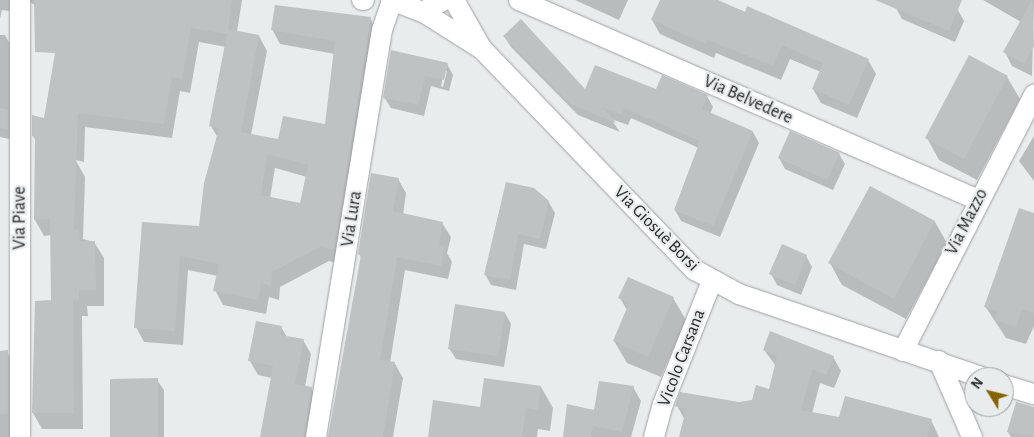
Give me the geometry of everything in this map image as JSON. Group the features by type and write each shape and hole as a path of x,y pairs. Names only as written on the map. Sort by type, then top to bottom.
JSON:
{"street":[{"name":"Via Piave","path":"20,0 20,437"},
{"path":"423,12 444,0"},
{"name":"Via Giosuè Borsi","path":"454,0 482,49 684,260 712,281 739,294 964,371"},
{"name":"Via Belvedere","path":"519,0 978,200"},
{"name":"Via Giosuè Borsi","path":"391,1 423,12 482,49"},
{"name":"Via Lura","path":"316,437 382,30 391,1"},
{"name":"Via Mazzo","path":"903,351 978,200 1034,94"},
{"name":"Vicolo Carsana","path":"654,437 663,404 712,281"},
{"path":"939,361 972,437"},
{"path":"1014,388 1034,394"}],"building":[{"path":"34,0 232,0 228,29 259,35 241,132 278,139 283,116 325,124 335,41 271,30 275,5 371,17 334,250 320,247 272,272 271,286 261,283 258,300 213,291 219,264 180,256 175,331 134,328 142,222 199,226 204,183 219,128 209,126 227,34 191,28 182,79 172,77 164,124 78,113 74,230 79,229 80,241 95,241 96,290 79,290 79,300 73,300 74,413 32,413 35,301 51,300 50,219 34,220 35,137 32,136 32,115 44,118 55,53 35,52","holes":["267,154 308,165 300,203 261,195"]},
{"path":"660,0 718,0 745,12 747,6 869,59 849,105 812,89 823,63 782,45 773,66 708,40 706,44 651,20"},
{"path":"875,0 962,0 949,31"},
{"path":"1032,0 1034,46 1024,64 1003,52"},
{"path":"521,19 585,89 595,65 656,89 662,75 708,95 702,109 753,131 713,226 674,210 700,141 624,108 622,115 603,108 616,123 570,104 503,36"},
{"path":"391,50 448,63 444,80 425,76 418,105 383,98"},
{"path":"969,55 1008,76 964,159 925,138"},
{"path":"0,108 8,110 8,130 0,128"},
{"path":"790,131 840,153 827,180 778,158"},
{"path":"371,173 399,178 393,211 443,222 439,245 445,246 441,266 397,257 380,360 395,362 383,437 328,437 361,255 358,254"},
{"path":"506,182 534,188 549,201 540,239 518,234 510,280 484,275"},
{"path":"870,186 935,221 894,299 828,263"},
{"path":"1019,208 1034,213 1034,313 1022,309 1016,327 995,320 998,311 984,307"},
{"path":"782,244 807,255 795,285 769,274"},
{"path":"628,277 674,297 648,357 613,341 629,303 618,298"},
{"path":"455,304 505,312 498,356 448,349"},
{"path":"256,321 282,326 280,335 304,339 295,384 312,387 304,437 260,437 273,366 248,361"},
{"path":"770,331 834,356 826,375 812,369 801,410 839,417 845,396 932,419 927,437 679,437 686,409 675,406 680,392 739,402 752,400 756,385 769,389 777,356 763,350"},
{"path":"8,350 8,414 0,414 0,351"},
{"path":"158,378 158,437 110,437 110,379"},
{"path":"484,378 541,386 538,410 526,408 522,437 428,437 433,400 480,407"},
{"path":"599,381 634,386 622,432 593,426 591,437 563,437 567,404 594,410"},
{"path":"1016,402 1034,407 1034,437 1007,432 1012,417 1014,417"}]}
